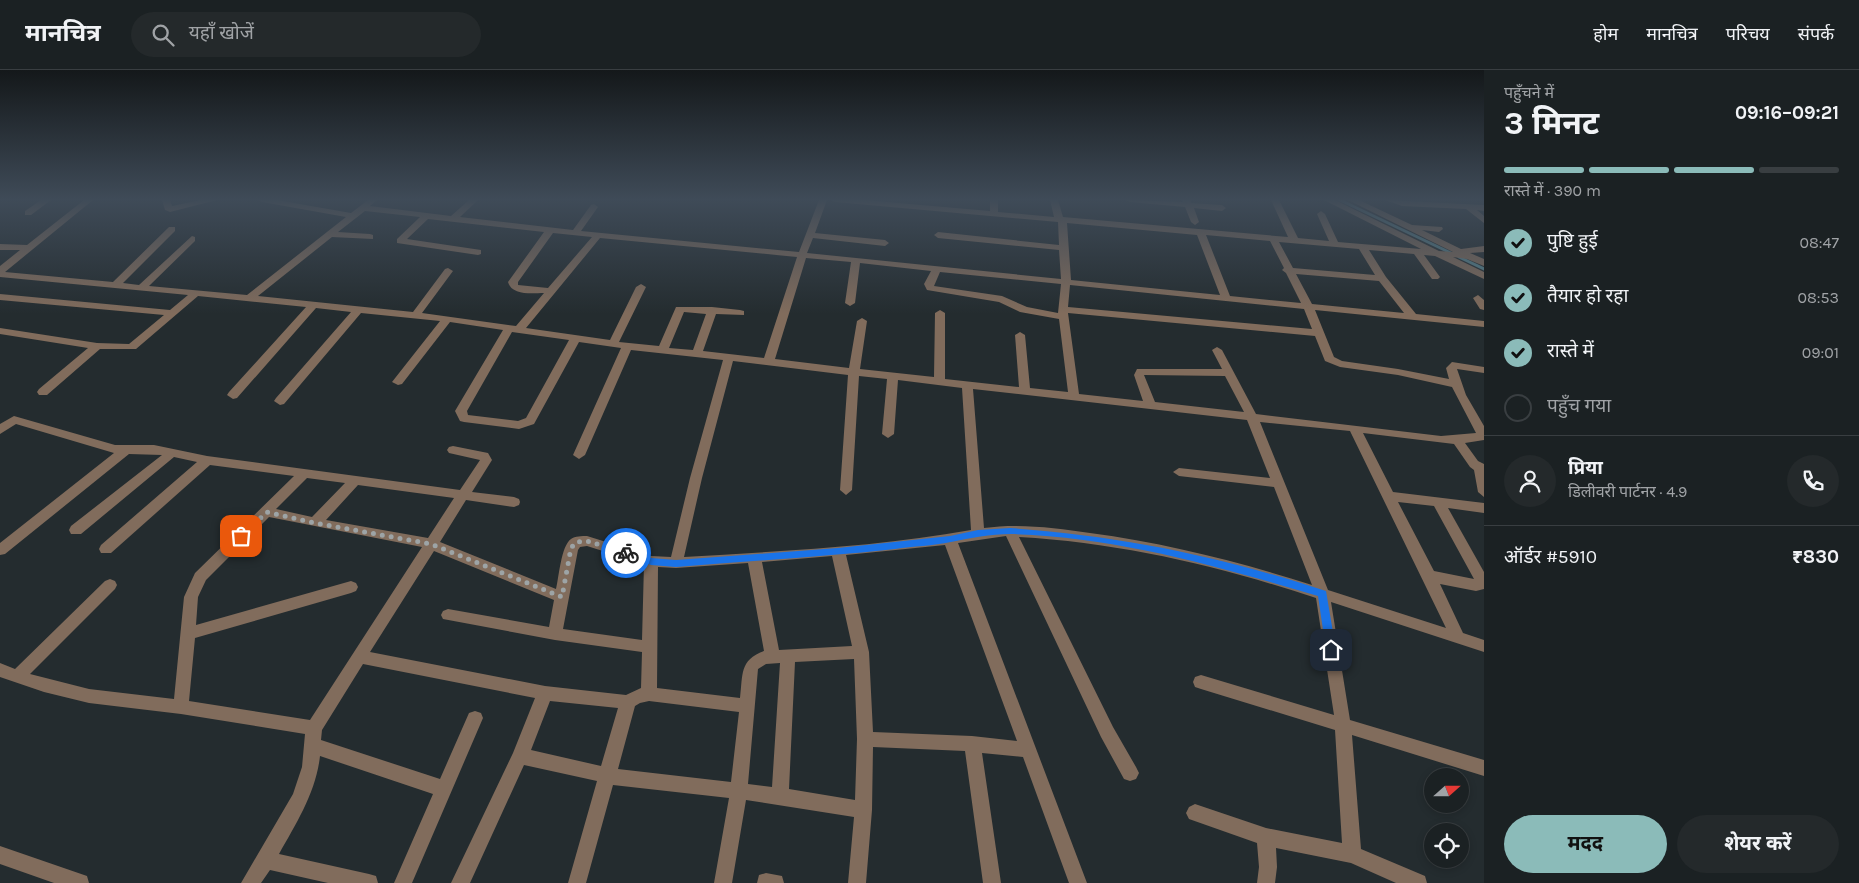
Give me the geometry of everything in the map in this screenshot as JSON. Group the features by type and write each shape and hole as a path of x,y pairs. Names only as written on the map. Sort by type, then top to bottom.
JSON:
{"street":[{"path":"0,272 41,238"},
{"path":"116,285 163,238"},
{"path":"250,299 325,238"},
{"path":"403,238 400,241 478,252"},
{"path":"545,238 514,282 514,286 519,289 551,291"},
{"path":"576,338 530,421 519,425 464,418 461,411 515,328 551,291 596,238"},
{"path":"628,238 1226,297 1309,308 1484,324"},
{"path":"769,361 809,238"},
{"path":"838,238 885,243"},
{"path":"966,238 1062,248"},
{"path":"1061,238 1066,282 1064,313 1074,396"},
{"path":"1202,238 1226,297"},
{"path":"1456,384 1398,372 1334,363 1329,359 1309,308 1287,270 1273,238 1442,254 1484,249"},
{"path":"1332,238 1335,244"},
{"path":"1408,238 1484,276"},
{"path":"1429,238 1457,253 1470,256 1484,263"},
{"path":"141,288 192,239"},
{"path":"1362,246 1382,278 1412,316"},
{"path":"0,247 28,248"},
{"path":"1417,251 1435,277"},
{"path":"850,303 856,260"},
{"path":"937,269 929,284 930,288 1002,299 1024,310 1319,333"},
{"path":"1287,270 1382,278"},
{"path":"416,316 448,271"},
{"path":"0,272 313,306 447,318 627,346 1150,404 1441,440 1484,436 1456,384 1451,368 1452,365 1484,370"},
{"path":"613,344 641,287"},
{"path":"0,331 97,346 132,347 196,293"},
{"path":"0,297 172,313"},
{"path":"1478,298 1484,307"},
{"path":"233,394 313,306"},
{"path":"663,350 680,309 740,313"},
{"path":"280,401 358,310"},
{"path":"696,354 712,310"},
{"path":"939,381 940,313"},
{"path":"398,382 447,318"},
{"path":"846,490 854,372 862,321"},
{"path":"1020,335 1025,391"},
{"path":"42,392 97,346"},
{"path":"579,455 627,346"},
{"path":"1217,350 1252,417 1322,594 1343,724 1352,854"},
{"path":"676,563 710,423 729,358"},
{"path":"1150,404 1139,375 1140,371 1146,369 1229,373"},
{"path":"888,434 893,376"},
{"path":"968,384 978,533"},
{"path":"0,416 115,449 154,449 207,460 514,502"},
{"path":"0,430 14,420"},
{"path":"1354,428 1429,576 1458,638"},
{"path":"1457,440 1474,464 1482,469 1484,490"},
{"path":"0,550 126,450"},
{"path":"250,883 266,860 301,797 310,767 314,728 361,657 486,457 453,450"},
{"path":"76,530 172,453"},
{"path":"106,549 207,460"},
{"path":"1179,472 1277,483"},
{"path":"181,706 191,597 200,577 304,474"},
{"path":"315,523 355,481"},
{"path":"1389,496 1484,508"},
{"path":"1429,576 1476,585 1481,584 1482,580 1438,502"},
{"path":"267,512 315,523 431,544 562,597"},
{"path":"1010,531 1107,732 1130,773"},
{"path":"555,634 571,548 576,542 587,541 651,561 676,563 838,551 950,539 978,533 1010,531 1079,536 1144,546 1210,561 1322,594 1484,646"},
{"path":"950,539 1078,883"},
{"path":"838,551 861,652 865,739 863,810 857,883"},
{"path":"754,558 780,656 780,796"},
{"path":"649,694 651,561"},
{"path":"17,677 110,585"},
{"path":"187,634 351,587"},
{"path":"448,615 555,634 650,647"},
{"path":"723,883 739,791 751,667 756,661 780,656 861,652"},
{"path":"361,657 545,693 628,702"},
{"path":"0,670 60,690 109,700 181,706 314,728"},
{"path":"1201,682 1484,768"},
{"path":"460,883 520,756 545,693"},
{"path":"577,883 628,702 636,696 649,694 747,706"},
{"path":"403,883 476,718"},
{"path":"865,739 972,744 1027,750"},
{"path":"972,744 992,883"},
{"path":"311,746 445,789"},
{"path":"520,756 608,776 780,796 863,810"},
{"path":"1195,813 1266,837 1352,854 1418,883"},
{"path":"1266,837 1268,867 1266,883"},
{"path":"0,855 80,883"},
{"path":"266,860 369,883"}],"waterway":[{"path":"1419,238 1453,254"},
{"path":"1459,257 1484,269"}],"way so far":[{"path":"241,536 267,512 315,523 431,544 562,597 571,548 576,542 581,540 587,541 626,553"}],"route":[{"path":"626,553 651,561 676,563 838,551 950,539 978,533 1010,531 1079,536 1144,546 1210,561 1322,594 1331,650"}]}
